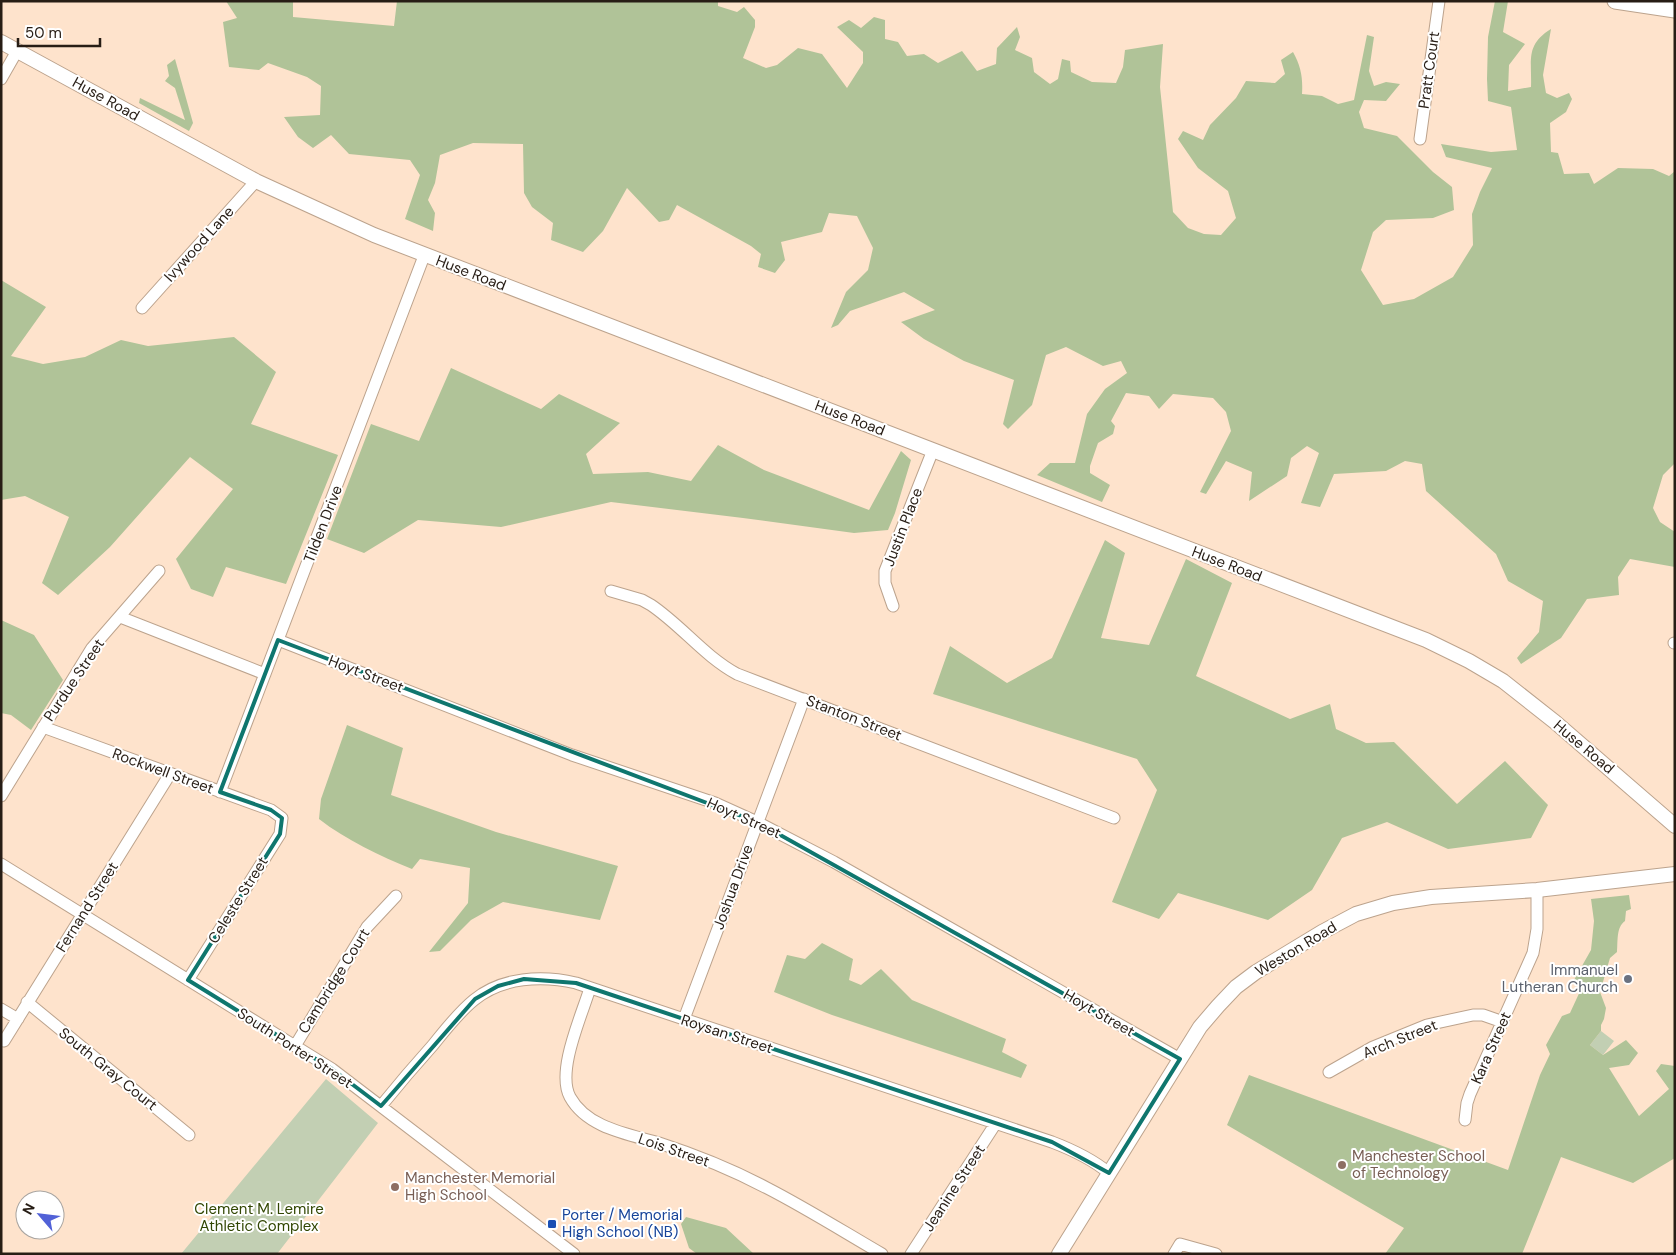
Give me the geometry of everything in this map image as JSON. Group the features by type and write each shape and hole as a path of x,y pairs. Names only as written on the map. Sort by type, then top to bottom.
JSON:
{"main road":[{"path":"1615,1 1675,10"}],"street":[{"name":"Pratt Court","path":"1420,139 1439,1"},
{"name":"Huse Road","path":"1,42 256,181 424,256 933,450 1448,650 1488,672 1520,694 1675,826"},
{"path":"1,79 17,50"},
{"name":"Ivywood Lane","path":"142,308 256,181"},
{"name":"Tilden Drive","path":"220,792 424,256"},
{"name":"Justin Place","path":"894,606 885,583 885,571 933,450"},
{"name":"Purdue Street","path":"1,796 92,648 159,571"},
{"name":"Stanton Street","path":"611,591 642,600 651,605 704,652 727,668 754,681 1114,818"},
{"path":"120,617 265,674"},
{"name":"Hoyt Street","path":"278,640 572,755 715,803 757,822 834,862 1180,1059"},
{"name":"Joshua Drive","path":"684,1019 804,699"},
{"name":"Rockwell Street","path":"43,728 271,810 282,818"},
{"name":"Fernand Street","path":"4,1041 170,774"},
{"name":"Celeste Street","path":"188,980 280,834 282,818"},
{"name":"South Porter Street","path":"1,864 332,1069 574,1254"},
{"name":"Weston Road","path":"1059,1254 1200,1027 1236,987 1288,952 1356,914 1393,903 1431,897 1537,890 1675,874"},
{"name":"Kara Street","path":"1465,1120 1470,1094 1533,953 1537,929 1537,890"},
{"name":"Cambridge Court","path":"295,1046 367,927 396,896"},
{"name":"Roysan Street","path":"381,1106 456,1017 476,999 498,986 524,979 550,978 576,983 1066,1147 1093,1161 1109,1173"},
{"name":"Lois Street","path":"590,988 566,1070 566,1083 570,1096 577,1107 587,1116 610,1128 697,1156 766,1187 882,1254"},
{"name":"South Gray Court","path":"28,1002 189,1135"},
{"path":"1,1009 18,1019"},
{"name":"Arch Street","path":"1329,1072 1380,1044 1427,1025 1473,1015 1483,1015 1503,1022"},
{"name":"Jeanine Street","path":"911,1254 996,1123"},
{"path":"1177,1249 1216,1254"}],"highlighted area":[{"path":"278,640 757,822 1180,1059 1109,1173 1052,1142 576,983 524,979 498,986 475,999 381,1106 332,1069 188,980 280,834 282,818 271,810 220,792"}],"green space":[{"path":"226,1 293,1 293,17 394,26 397,1 718,1 718,6 737,12 744,7 755,20 755,27 743,58 766,68 777,65 798,48 822,54 847,88 863,63 863,52 837,27 849,20 861,28 874,17 885,20 885,39 898,42 907,56 924,54 938,63 962,51 977,71 996,64 997,48 1017,27 1020,37 1015,50 1032,58 1034,72 1050,84 1058,79 1062,59 1070,61 1071,72 1092,82 1116,83 1123,67 1125,50 1163,44 1160,87 1173,212 1188,228 1204,234 1221,235 1236,218 1228,191 1198,168 1178,139 1183,131 1203,140 1210,125 1236,98 1246,81 1275,83 1285,74 1281,60 1293,52 1301,72 1302,94 1322,96 1338,104 1354,100 1367,35 1374,37 1369,71 1374,86 1386,82 1400,84 1386,101 1364,100 1359,112 1364,128 1397,136 1433,172 1452,187 1454,210 1433,218 1386,220 1373,232 1361,270 1383,305 1414,299 1453,277 1473,245 1472,214 1492,168 1446,157 1441,144 1491,152 1517,150 1511,107 1488,101 1488,37 1495,1 1508,1 1503,32 1525,44 1509,65 1508,91 1531,87 1531,61 1534,47 1537,41 1551,29 1543,75 1546,93 1557,98 1569,93 1572,99 1566,112 1550,123 1551,152 1558,153 1564,174 1589,173 1594,184 1618,168 1653,169 1669,176 1675,171 1675,463 1663,475 1653,508 1660,522 1675,532 1675,567 1630,559 1618,577 1619,595 1587,599 1561,638 1521,664 1517,658 1539,632 1543,601 1508,581 1496,554 1426,491 1422,464 1405,461 1386,471 1334,474 1320,507 1301,503 1319,453 1307,446 1291,458 1287,476 1249,501 1252,472 1226,461 1206,494 1200,492 1231,431 1226,412 1213,398 1173,394 1159,409 1149,396 1126,393 1111,421 1115,426 1113,434 1098,443 1090,466 1090,473 1110,485 1102,502 1037,475 1050,463 1075,463 1087,414 1105,389 1127,373 1121,361 1103,366 1066,347 1046,355 1032,405 1008,429 1003,424 1014,380 964,361 924,339 901,322 935,310 904,292 850,311 838,325 831,328 846,292 868,270 873,248 857,216 829,213 822,232 781,242 785,260 775,273 758,267 761,254 751,246 677,205 669,220 659,222 627,188 603,231 583,252 551,240 553,223 532,207 524,193 523,144 473,143 440,155 435,183 428,200 435,213 433,231 405,219 420,175 410,160 349,154 331,135 313,148 298,137 284,117 320,115 321,86 307,77 268,63 259,70 229,67 223,22 237,18"},
{"path":"175,59 193,123 189,131 139,103 140,98 185,120 175,88 165,81 169,76 167,65"},
{"path":"1,280 46,307 11,356 43,364 85,357 121,340 148,346 234,337 276,372 251,424 338,455 286,584 226,567 213,597 191,589 176,559 233,489 190,457 110,547 58,595 42,583 69,517 25,496 1,500"},
{"path":"451,368 541,409 559,394 620,423 586,454 593,474 648,472 691,481 718,445 764,470 869,510 901,451 911,460 888,530 854,533 611,502 501,527 418,520 364,553 327,539 371,424 419,441"},
{"path":"1105,540 1125,553 1101,638 1149,645 1186,559 1232,583 1196,676 1290,719 1330,704 1336,729 1366,743 1394,742 1457,804 1505,761 1548,805 1531,838 1448,849 1387,822 1342,838 1312,890 1268,920 1178,893 1159,919 1112,902 1157,790 1137,759 933,694 950,646 1007,683 1052,658"},
{"path":"1,620 34,635 63,680 31,730 11,715 1,713"},
{"path":"347,725 403,748 391,795 496,832 618,866 600,920 503,902 471,920 440,951 429,952 468,903 470,868 420,859 412,869 364,847 340,834 319,819 321,799"},
{"path":"1629,895 1631,909 1626,911 1625,921 1620,927 1617,952 1610,958 1600,992 1606,1008 1601,1031 1590,1045 1603,1055 1626,1040 1638,1053 1629,1065 1609,1068 1639,1116 1669,1089 1656,1071 1661,1064 1675,1066 1675,1158 1633,1183 1561,1157 1522,1254 1385,1254 1404,1228 1227,1125 1249,1075 1508,1170 1540,1075 1550,1054 1546,1045 1562,1016 1570,1013 1582,987 1574,980 1591,950 1594,921 1591,899"},
{"path":"822,943 853,959 849,980 861,985 881,969 912,1000 1006,1039 1002,1052 1027,1065 1021,1078 832,1015 774,992 787,955 805,959"},
{"path":"1601,1031 1614,1041 1603,1055 1590,1045"},
{"name":"Clement M. Lemire Athletic Complex","path":"326,1079 378,1123 277,1254 181,1254"},
{"path":"686,1217 726,1228 754,1254 697,1254 689,1248 681,1224"}],"place":[{"name":"Immanuel Lutheran Church","path":"1628,979"},
{"name":"Manchester School of Technology","path":"1342,1165"},
{"name":"Manchester Memorial High School","path":"395,1187"},
{"name":"Porter / Memorial High School (NB)","path":"552,1224"}]}
